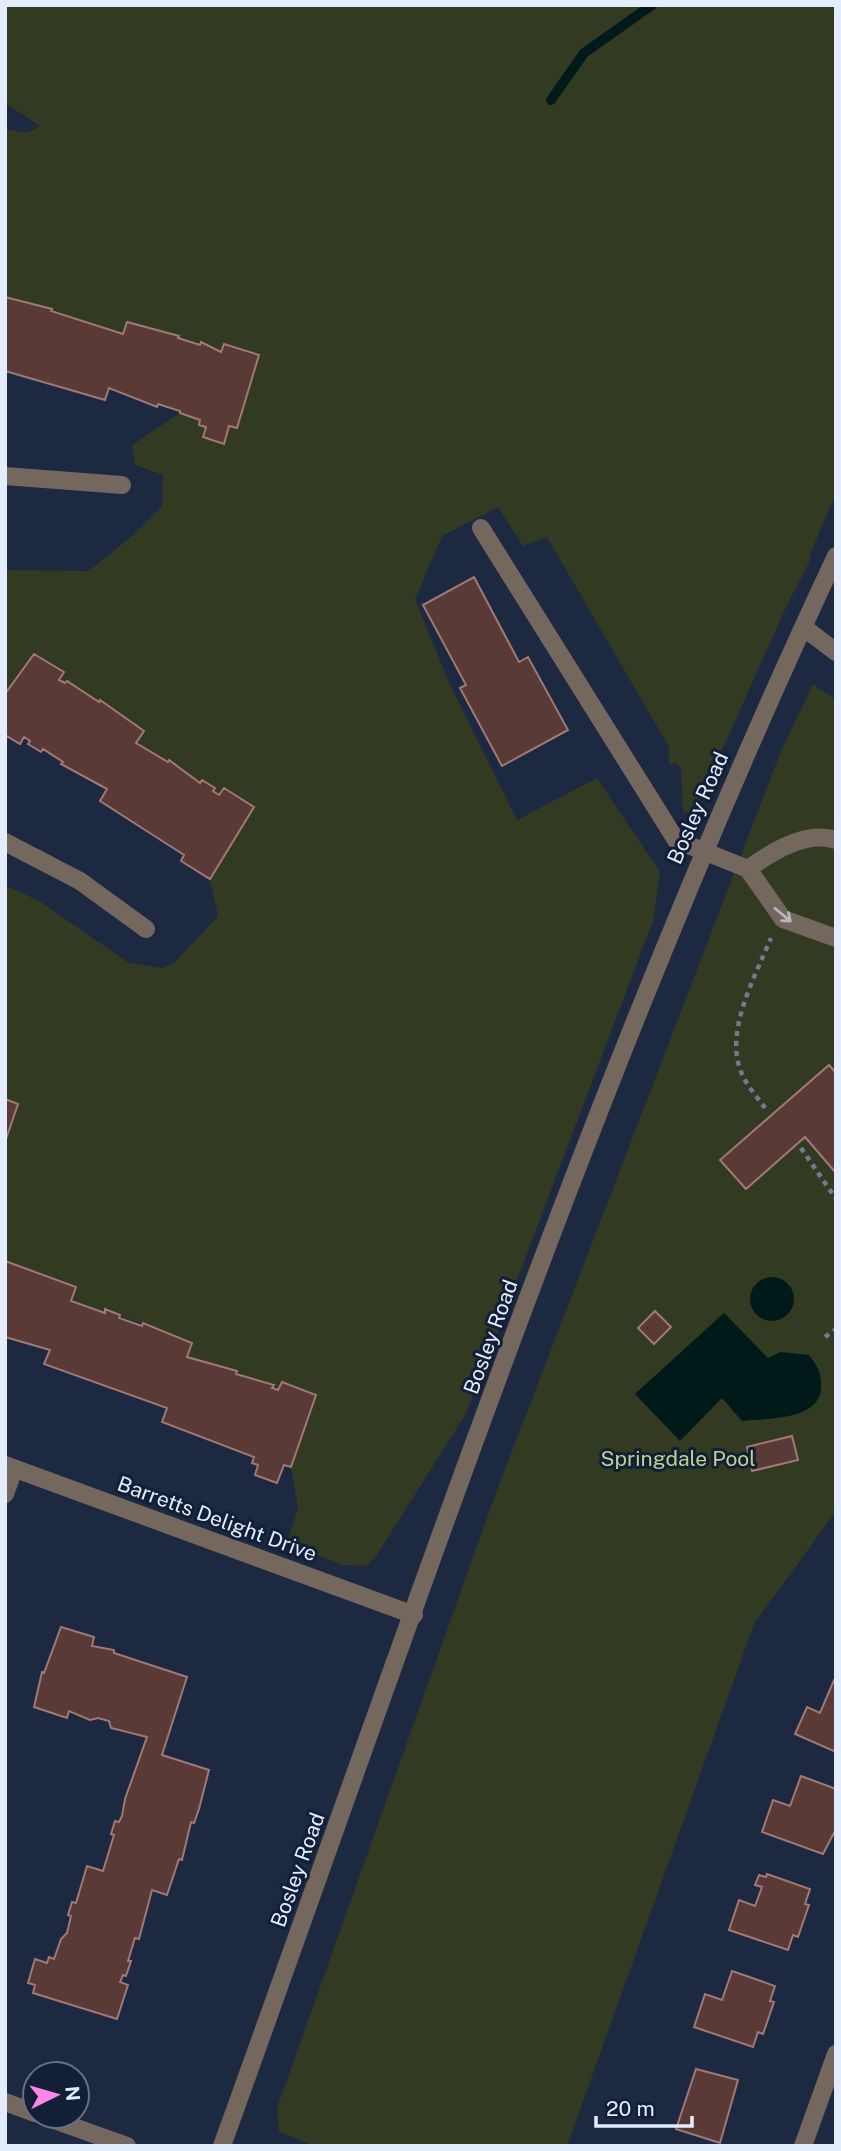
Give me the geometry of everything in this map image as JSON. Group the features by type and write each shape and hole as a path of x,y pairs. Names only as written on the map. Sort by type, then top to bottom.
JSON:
{"street":[{"path":"5,476 122,485"},
{"path":"481,528 676,840 748,869 780,915 800,926 836,938"},
{"name":"Bosley Road","path":"222,2146 622,1052 704,851 836,556"},
{"path":"803,627 836,652"},
{"path":"748,869 762,859 808,839 824,836 836,840"},
{"path":"5,842 80,881 146,929"},
{"path":"5,1494 10,1467"},
{"name":"Barretts Delight Drive","path":"10,1467 414,1615"},
{"path":"803,2146 836,2054"},
{"path":"82,2130 127,2146"}],"path":[{"path":"765,1108 742,1075 735,1051 739,1023 780,915"},
{"path":"801,1148 836,1199"},
{"path":"825,1337 836,1329"}],"green space":[{"path":"5,5 836,5 836,494 811,552 809,563 787,605 694,813 683,812 681,770 677,763 669,764 669,747 547,537 523,546 498,507 442,536 415,599 450,685 517,820 597,778 660,872 653,921 467,1412 375,1558 366,1566 343,1565 287,1544 298,1508 291,1467 316,1395 282,1383 278,1390 272,1388 273,1385 236,1374 236,1371 187,1357 157,1328 71,1301 75,1286 5,1261 5,1142 18,1104 5,1099 5,885 39,901 129,963 163,968 175,962 218,916 210,879 254,807 224,789 219,795 213,791 215,788 202,780 200,783 170,760 168,762 136,743 144,730 100,700 99,702 67,681 65,683 59,680 63,672 34,654 5,694 5,570 88,571 130,538 162,506 163,475 135,465 132,445 180,413 200,420 199,425 206,427 203,438 224,444 229,426 237,428 259,355 224,344 221,352 215,350 215,347 178,338 178,335 164,331 123,334 51,309 5,297 5,129 28,133 40,126 5,103"},
{"name":"Springdale Pool","path":"813,684 836,700 836,1511 754,1624 567,2146 315,2146 279,2132 277,2108 494,1498 781,751"}],"shaded area":[{"path":"772,1277 781,1278 788,1283 793,1290 793,1308 788,1315 781,1320 772,1321 763,1320 756,1315 751,1308 750,1299 751,1290 756,1283 763,1278"},
{"path":"724,1313 768,1358 780,1352 809,1355 820,1375 821,1389 818,1399 811,1407 789,1416 742,1421 722,1398 680,1441 635,1394"}],"building":[{"path":"5,297 52,309 51,311 123,334 127,322 179,336 178,338 200,345 201,342 221,352 224,344 259,355 237,428 229,426 224,444 203,437 206,427 199,425 200,420 180,411 158,404 157,407 109,388 105,400 5,371"},
{"path":"474,577 519,662 528,657 568,730 502,766 460,688 466,685 423,605"},
{"path":"34,654 64,672 59,680 65,683 67,681 99,702 100,700 144,731 136,743 168,762 169,760 200,783 202,780 215,788 213,791 219,795 224,788 254,807 210,879 181,861 184,855 100,801 107,789 61,764 63,762 43,749 41,752 28,744 30,741 24,737 20,744 5,735 5,694"},
{"path":"829,1065 836,1073 836,1173 805,1137 746,1189 720,1160"},
{"path":"5,1099 18,1104 5,1142"},
{"path":"5,1261 76,1287 71,1301 105,1313 105,1309 120,1315 119,1318 142,1326 143,1323 192,1343 187,1357 237,1371 236,1374 274,1385 272,1388 278,1390 282,1382 316,1395 291,1467 284,1465 277,1483 255,1475 258,1465 252,1463 254,1457 162,1422 167,1408 44,1364 50,1350 5,1337"},
{"path":"655,1311 671,1327 654,1344 638,1328"},
{"path":"792,1436 798,1460 752,1471 747,1447"},
{"path":"61,1627 94,1637 92,1646 114,1650 114,1653 187,1677 162,1755 209,1770 199,1809 194,1823 191,1822 182,1860 179,1859 167,1895 152,1890 139,1939 135,1938 126,1976 123,1975 120,1982 128,1985 117,2019 33,1993 35,1985 28,1983 35,1959 47,1963 49,1957 54,1959 61,1939 67,1933 71,1916 68,1915 72,1902 76,1903 87,1866 103,1871 114,1835 111,1834 115,1821 119,1822 122,1816 125,1799 147,1737 111,1728 109,1721 98,1718 90,1720 69,1711 67,1718 34,1707 42,1672 44,1673"},
{"path":"834,1680 836,1752 795,1734 807,1707 820,1713"},
{"path":"801,1776 836,1789 836,1829 823,1854 762,1832 773,1800 790,1806"},
{"path":"767,1874 810,1889 805,1904 809,1905 798,1937 793,1935 788,1950 729,1930 739,1900 755,1906 762,1887 755,1885 759,1875 766,1877"},
{"path":"732,1971 775,1986 770,2001 774,2002 763,2034 758,2032 753,2047 694,2027 705,1994 722,2000"},
{"path":"696,2069 738,2080 720,2143 676,2129"}],"waterway":[{"path":"551,100 584,53 652,5"}]}
